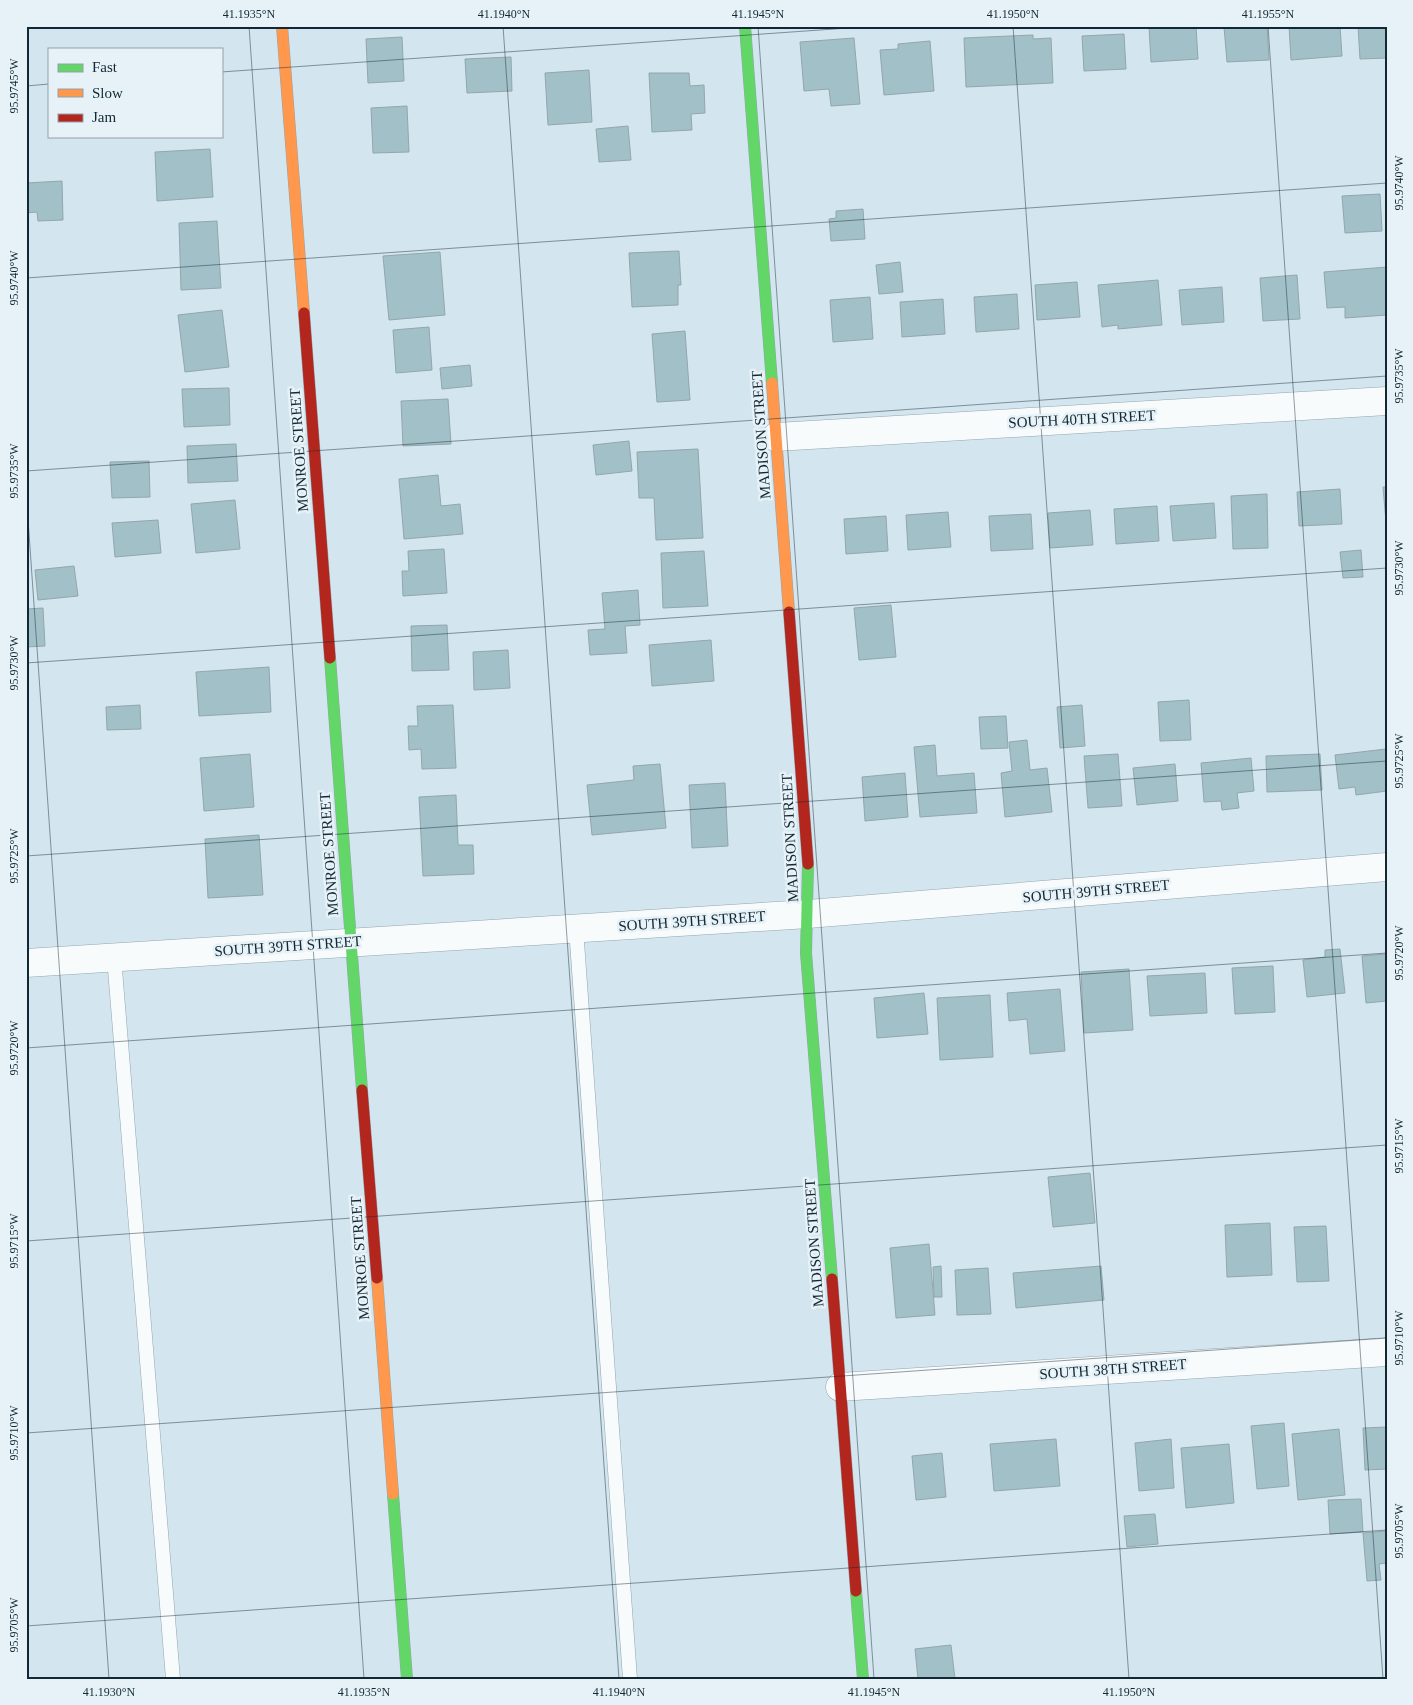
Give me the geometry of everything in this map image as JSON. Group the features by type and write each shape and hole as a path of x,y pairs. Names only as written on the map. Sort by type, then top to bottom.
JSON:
{"street":[{"name":"MONROE STREET","path":"282,26 407,1679"},
{"name":"MADISON STREET","path":"745,26 809,872 806,953 863,1679"},
{"name":"SOUTH 40TH STREET","path":"776,437 1387,401"},
{"name":"SOUTH 39TH STREET","path":"26,963 808,914 1387,867"},
{"name":"SOUTH 38TH STREET","path":"840,1387 1387,1352"}],"lane":[{"path":"576,928 630,1679"},
{"path":"114,957 173,1679"}],"building":[{"path":"1196,26 1198,59 1151,62 1149,27"},
{"path":"1267,26 1269,60 1227,62 1224,27"},
{"path":"1289,26 1340,26 1342,56 1291,60"},
{"path":"1358,26 1387,26 1387,58 1360,59"},
{"path":"1124,34 1126,69 1084,71 1082,36"},
{"path":"1033,35 1033,39 1051,38 1053,83 966,87 964,38"},
{"path":"402,37 404,81 368,83 366,39"},
{"path":"854,38 860,104 831,106 829,89 804,91 800,42"},
{"path":"930,41 934,91 884,95 880,50 898,49 898,44"},
{"path":"511,57 512,91 467,93 465,59"},
{"path":"589,70 592,122 548,125 545,73"},
{"path":"649,73 689,73 690,86 704,85 705,113 691,114 692,130 652,132"},
{"path":"407,106 409,152 373,153 371,108"},
{"path":"628,126 631,160 599,162 596,129"},
{"path":"210,149 213,197 157,201 155,152"},
{"path":"62,181 63,220 38,221 37,212 26,213 26,183"},
{"path":"1380,194 1382,231 1345,233 1342,196"},
{"path":"863,209 865,239 831,241 829,219 836,218 836,211"},
{"path":"217,221 221,288 181,290 179,223"},
{"path":"679,251 681,285 678,285 678,305 632,307 629,253"},
{"path":"440,252 445,315 389,320 383,256"},
{"path":"900,262 903,292 879,294 876,265"},
{"path":"1387,267 1387,315 1345,318 1345,307 1327,308 1324,272"},
{"path":"1297,275 1300,319 1263,321 1260,278"},
{"path":"1158,280 1162,325 1118,329 1118,325 1102,327 1098,285"},
{"path":"1077,282 1080,317 1037,320 1035,285"},
{"path":"1222,287 1224,322 1182,325 1179,290"},
{"path":"1017,294 1019,329 976,332 974,297"},
{"path":"870,297 873,339 833,342 830,300"},
{"path":"943,299 945,334 902,337 900,302"},
{"path":"222,310 229,367 185,372 178,315"},
{"path":"429,327 432,370 396,373 393,330"},
{"path":"685,331 690,400 657,402 652,334"},
{"path":"470,365 472,386 442,389 440,368"},
{"path":"229,388 230,425 184,427 182,389"},
{"path":"448,399 451,444 403,446 401,401"},
{"path":"629,441 632,471 596,475 593,445"},
{"path":"236,444 238,481 188,483 187,446"},
{"path":"698,449 703,538 656,540 654,498 639,498 637,452"},
{"path":"149,461 150,497 112,498 110,462"},
{"path":"438,475 441,506 460,504 463,534 404,539 399,479"},
{"path":"1383,487 1387,487 1387,522 1386,522"},
{"path":"1340,489 1342,524 1299,526 1297,492"},
{"path":"1267,494 1268,548 1233,549 1231,496"},
{"path":"235,500 240,549 196,553 191,504"},
{"path":"1214,503 1216,538 1173,541 1170,506"},
{"path":"1157,506 1159,541 1116,544 1114,509"},
{"path":"1090,510 1093,545 1050,548 1048,513"},
{"path":"948,512 951,547 908,550 906,515"},
{"path":"1031,514 1033,549 991,551 989,516"},
{"path":"886,516 888,551 846,554 844,519"},
{"path":"158,520 161,553 115,557 112,523"},
{"path":"444,549 447,593 403,596 402,571 409,571 408,551"},
{"path":"1361,550 1363,577 1343,578 1340,552"},
{"path":"704,551 708,606 663,608 661,553"},
{"path":"74,566 78,596 38,600 35,570"},
{"path":"638,590 640,625 625,626 627,653 590,655 588,630 605,629 602,593"},
{"path":"891,605 896,657 859,660 854,608"},
{"path":"43,608 45,646 26,647 26,609"},
{"path":"447,625 449,670 412,671 411,626"},
{"path":"711,640 714,681 652,686 649,645"},
{"path":"508,650 510,688 474,690 473,652"},
{"path":"269,667 271,712 199,716 196,672"},
{"path":"1189,700 1191,740 1160,741 1158,702"},
{"path":"140,705 141,729 107,730 106,707"},
{"path":"453,705 456,768 422,769 421,749 409,750 408,726 418,726 417,706"},
{"path":"1082,705 1085,746 1060,748 1057,707"},
{"path":"1006,716 1008,748 981,749 979,717"},
{"path":"1027,740 1030,770 1047,768 1052,812 1005,817 1001,773 1012,771 1009,742"},
{"path":"935,745 937,776 974,773 977,813 920,817 914,747"},
{"path":"1386,749 1387,791 1356,795 1355,787 1339,789 1335,755"},
{"path":"250,754 254,807 204,811 200,758"},
{"path":"1118,754 1122,806 1088,808 1084,756"},
{"path":"1320,754 1322,790 1267,792 1266,756"},
{"path":"1251,758 1254,791 1237,793 1239,808 1222,810 1221,801 1204,802 1201,763"},
{"path":"660,764 666,828 592,835 587,785 634,780 633,766"},
{"path":"1175,764 1178,801 1137,805 1133,768"},
{"path":"905,773 908,817 865,821 862,777"},
{"path":"725,783 728,846 692,848 689,785"},
{"path":"456,795 458,845 473,845 474,874 423,876 419,797"},
{"path":"259,835 263,895 208,898 205,839"},
{"path":"1340,949 1345,993 1307,997 1303,960 1325,957 1325,950"},
{"path":"1387,954 1387,1001 1366,1003 1362,956"},
{"path":"1273,966 1275,1012 1235,1014 1232,968"},
{"path":"1129,969 1133,1030 1084,1033 1081,972"},
{"path":"1205,973 1207,1013 1150,1016 1147,976"},
{"path":"1060,989 1065,1051 1030,1054 1027,1019 1009,1021 1007,993"},
{"path":"924,993 928,1034 877,1038 874,998"},
{"path":"990,995 993,1057 940,1060 937,998"},
{"path":"1090,1173 1095,1223 1053,1227 1048,1177"},
{"path":"1270,1223 1272,1275 1227,1277 1225,1225"},
{"path":"1326,1226 1329,1281 1297,1282 1294,1227"},
{"path":"929,1244 935,1315 896,1318 890,1248"},
{"path":"941,1266 942,1297 934,1297 933,1267"},
{"path":"1101,1266 1104,1300 1016,1308 1013,1273"},
{"path":"988,1268 991,1314 957,1315 955,1270"},
{"path":"1284,1423 1289,1486 1257,1489 1251,1426"},
{"path":"1387,1427 1387,1469 1365,1470 1363,1428"},
{"path":"1339,1429 1345,1495 1298,1500 1292,1434"},
{"path":"1056,1439 1060,1486 994,1491 990,1444"},
{"path":"1171,1439 1174,1488 1139,1491 1135,1443"},
{"path":"1229,1444 1234,1503 1186,1508 1181,1448"},
{"path":"942,1453 946,1497 916,1500 912,1456"},
{"path":"1361,1499 1363,1532 1330,1534 1328,1500"},
{"path":"1155,1514 1158,1544 1127,1547 1124,1516"},
{"path":"1387,1531 1387,1563 1379,1564 1381,1580 1367,1581 1363,1533"},
{"path":"951,1645 955,1679 918,1679 915,1649"}],"traffic: fast":[{"path":"745,26 772,383"},
{"path":"330,658 362,1090"},
{"path":"808,864 806,953 832,1279"},
{"path":"393,1494 407,1679"},
{"path":"856,1591 863,1679"}],"traffic: slow":[{"path":"282,26 304,313"},
{"path":"772,383 789,612"},
{"path":"377,1278 393,1494"}],"traffic: jam":[{"path":"304,313 330,658"},
{"path":"789,612 808,864"},
{"path":"362,1090 377,1278"},
{"path":"832,1279 856,1591"}]}
